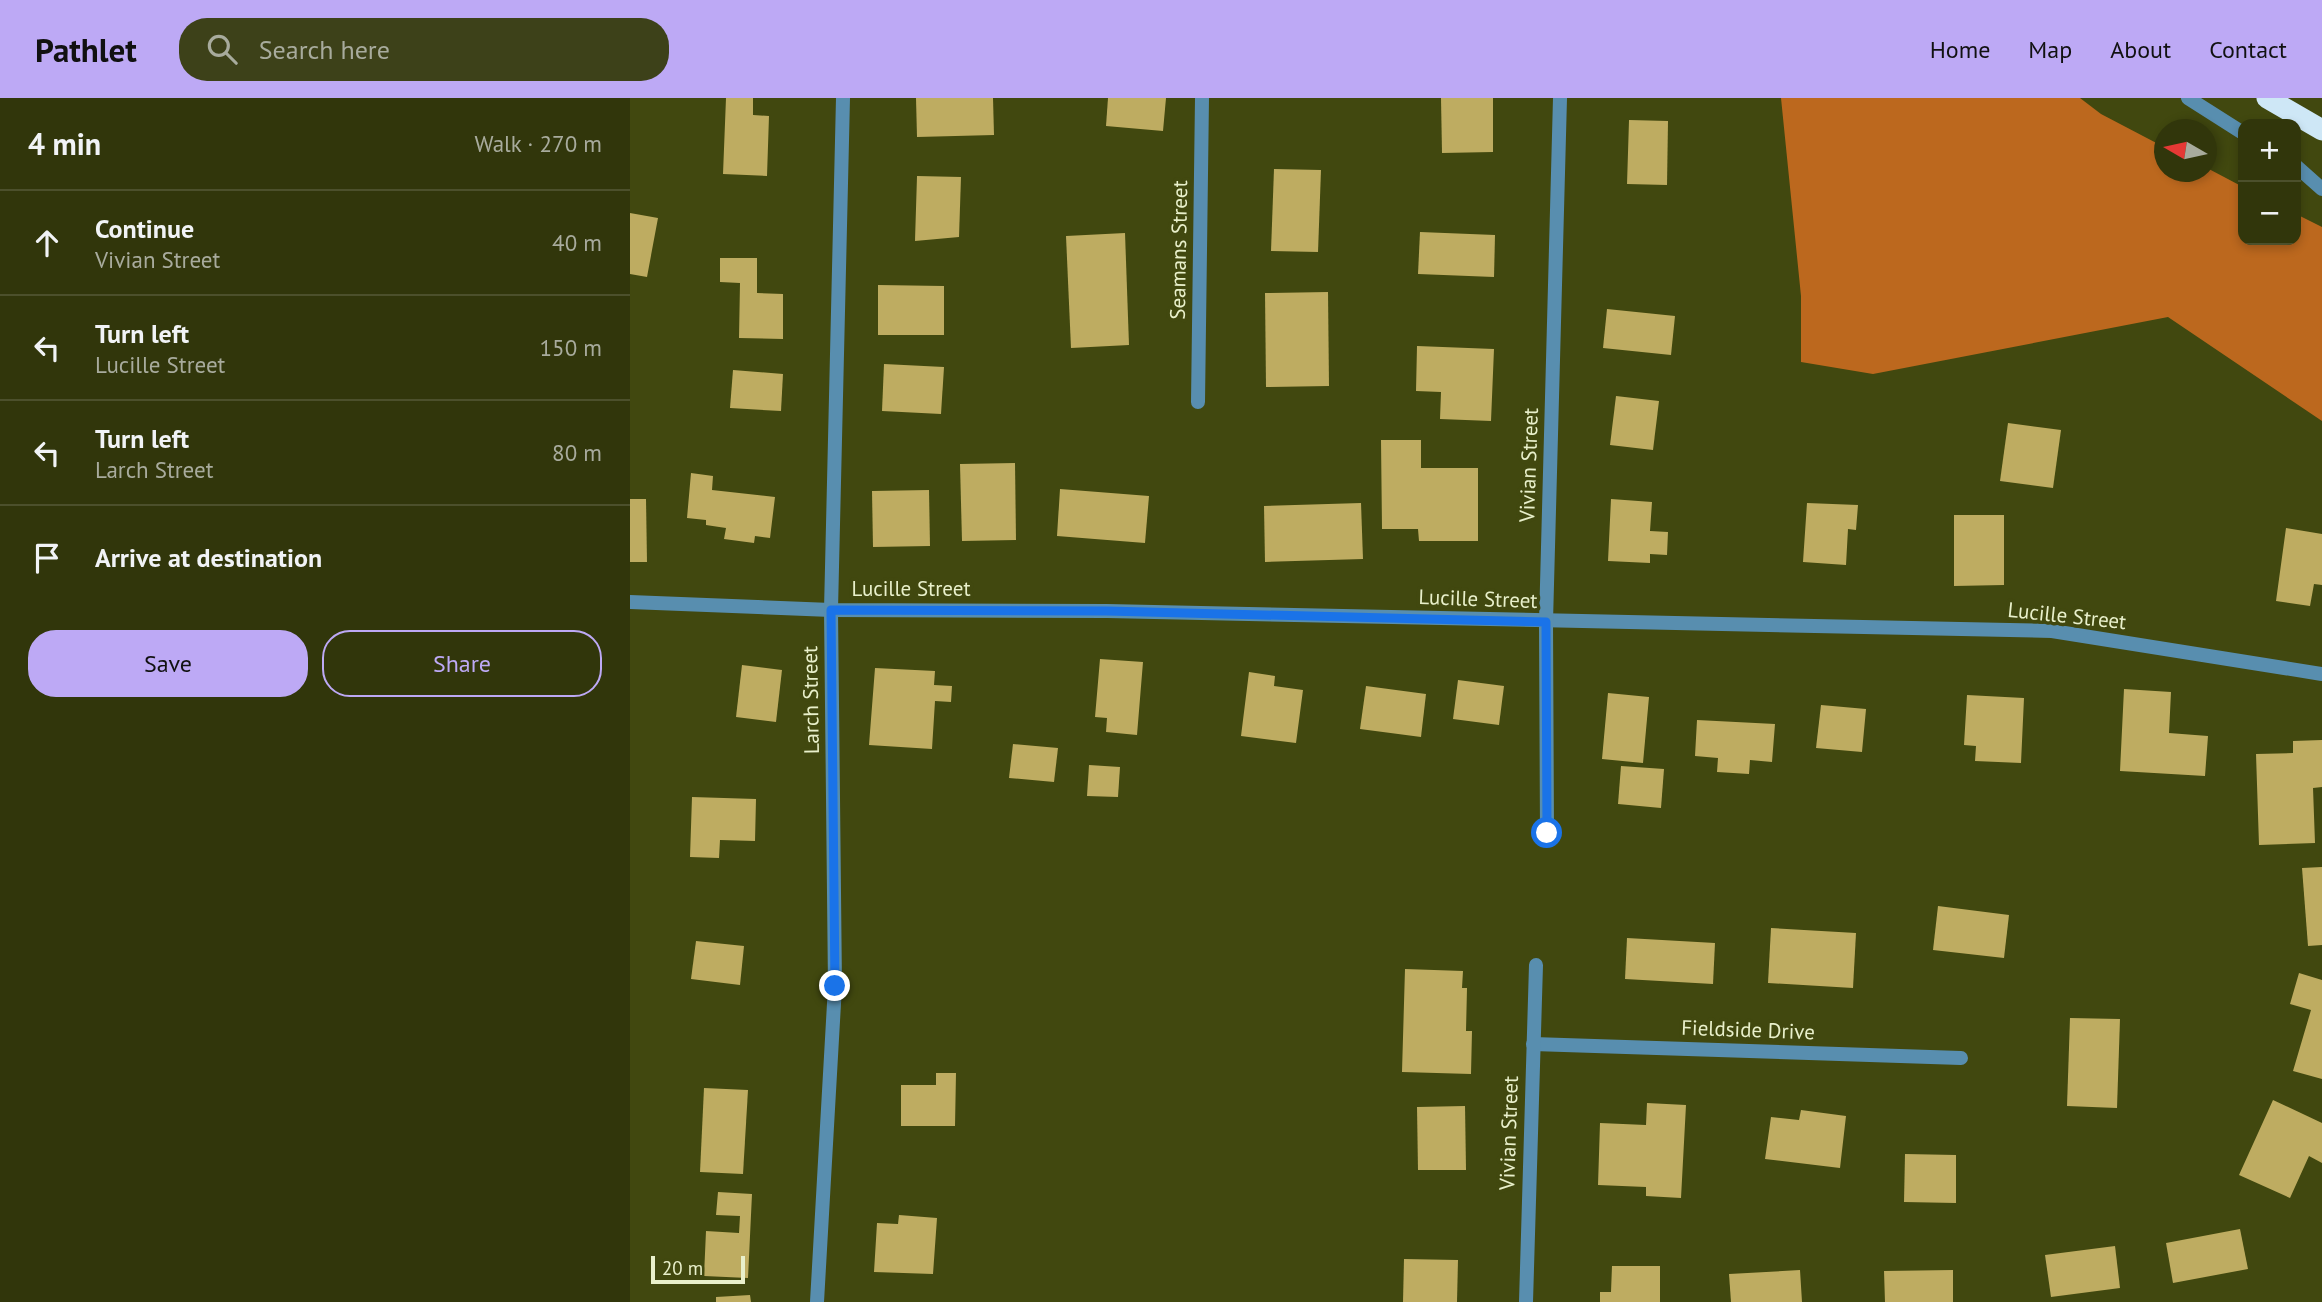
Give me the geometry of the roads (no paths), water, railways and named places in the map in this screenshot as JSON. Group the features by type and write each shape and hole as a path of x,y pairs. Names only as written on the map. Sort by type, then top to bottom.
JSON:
{"highway":[{"path":"2267,98 2322,130"}],"street":[{"name":"Larch Street","path":"817,1302 835,986 831,610 843,98"},
{"name":"Seamans Street","path":"1198,402 1202,98"},
{"name":"Vivian Street","path":"1547,833 1546,622 1560,98"},
{"path":"2188,98 2238,130"},
{"path":"2301,170 2322,189"},
{"name":"Lucille Street","path":"630,602 831,610 1107,611 2052,632 2322,674"},
{"name":"Vivian Street","path":"1526,1302 1536,965"},
{"name":"Fieldside Drive","path":"1533,1044 1961,1058"}]}
